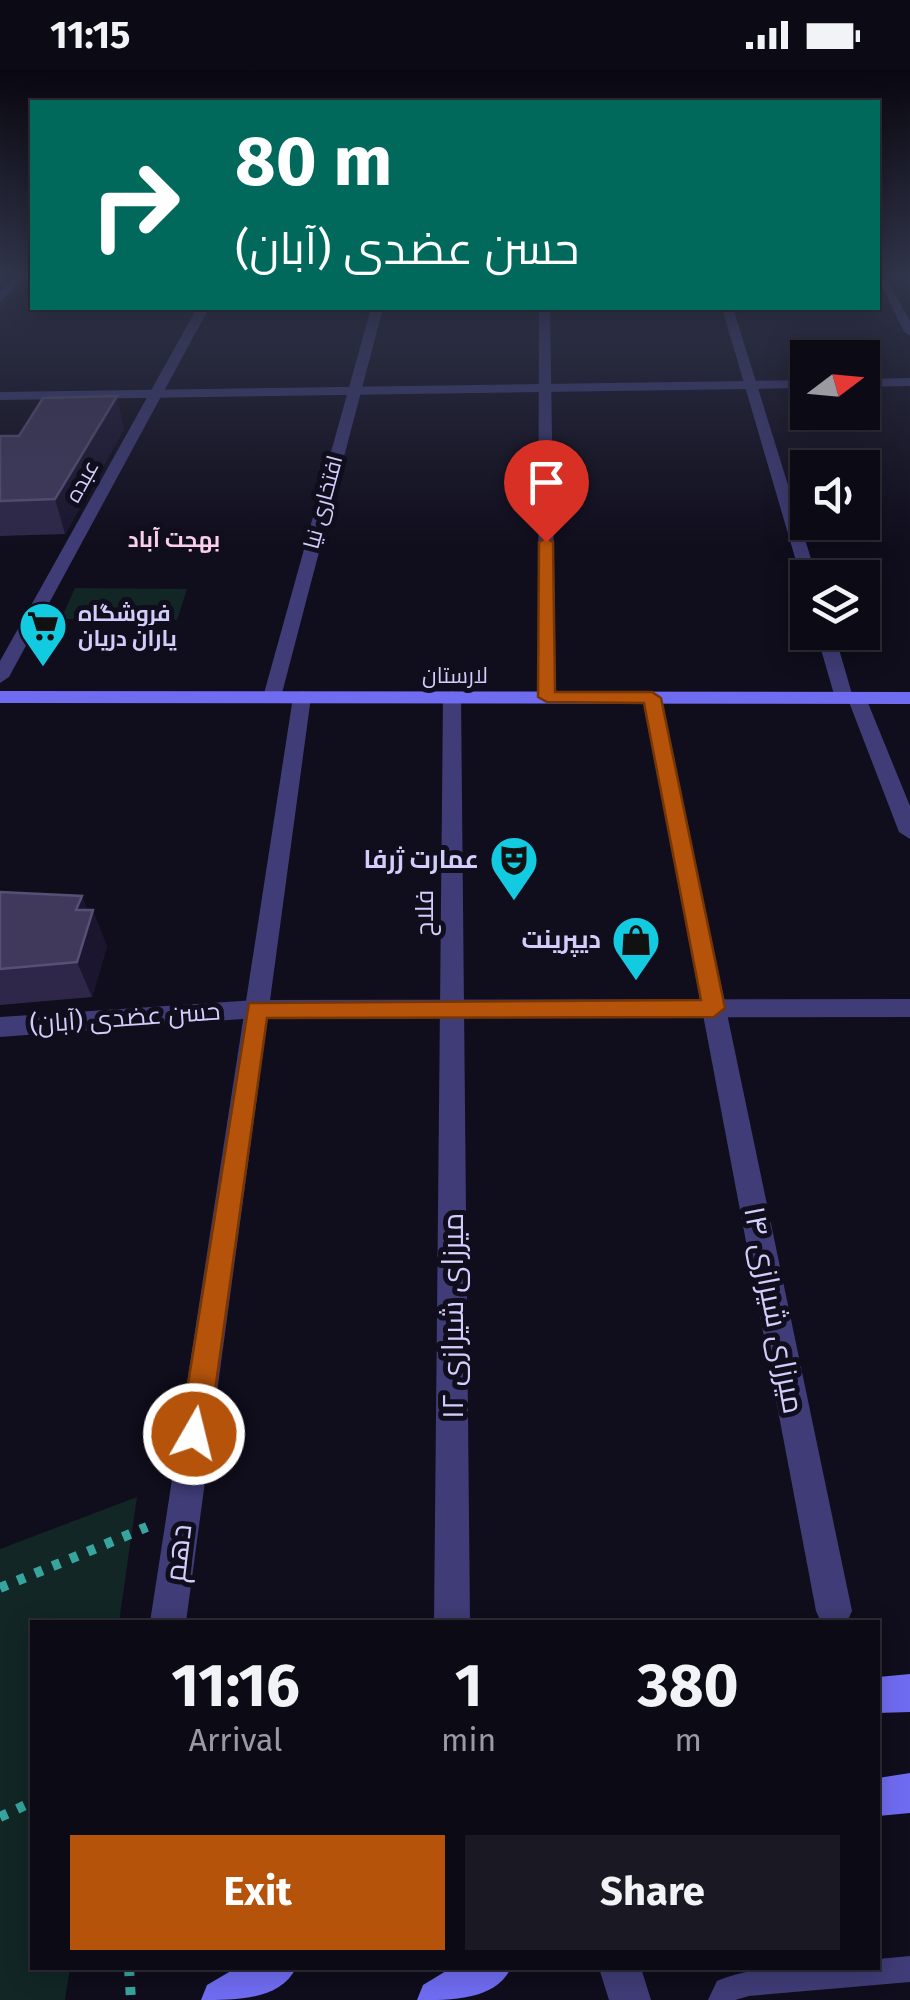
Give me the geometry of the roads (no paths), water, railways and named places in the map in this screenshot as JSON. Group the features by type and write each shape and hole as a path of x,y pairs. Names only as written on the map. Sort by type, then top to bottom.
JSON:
{"main road":[{"name":"لارستان","path":"0,697 910,698"},
{"path":"880,1695 910,1693"},
{"path":"880,1797 910,1793"},
{"path":"222,2000 272,1970"},
{"path":"438,2000 487,1970"}],"street":[{"name":"عبده","path":"0,677 170,367"},
{"name":"افتخاری نیا","path":"272,697 359,367"},
{"path":"545,367 547,697"},
{"path":"746,367 804,560"},
{"path":"880,383 910,382"},
{"path":"0,396 790,384"},
{"path":"832,650 910,832"},
{"path":"257,1009 302,697"},
{"name":"فلاح","path":"452,697 453,1009"},
{"name":"میرزای شیرازی ۱۴","path":"652,698 834,1611"},
{"name":"حسن عضدی (آبان)","path":"0,1027 257,1009 910,1008"},
{"name":"دهم","path":"168,1620 257,1009"},
{"name":"میرزای شیرازی ۱۲","path":"452,1620 453,1009"},
{"path":"621,1970 630,2000"}],"lane":[{"path":"722,2000 726,1990 749,1983 910,1970"}],"place":[{"name":"فروشگاه یاران دریان","path":"43,668"},
{"name":"عمارت ژرفا","path":"514,902"},
{"name":"دیپرینت","path":"636,982"}],"district":[{"name":"بهجت آباد","path":"174,539"}]}
